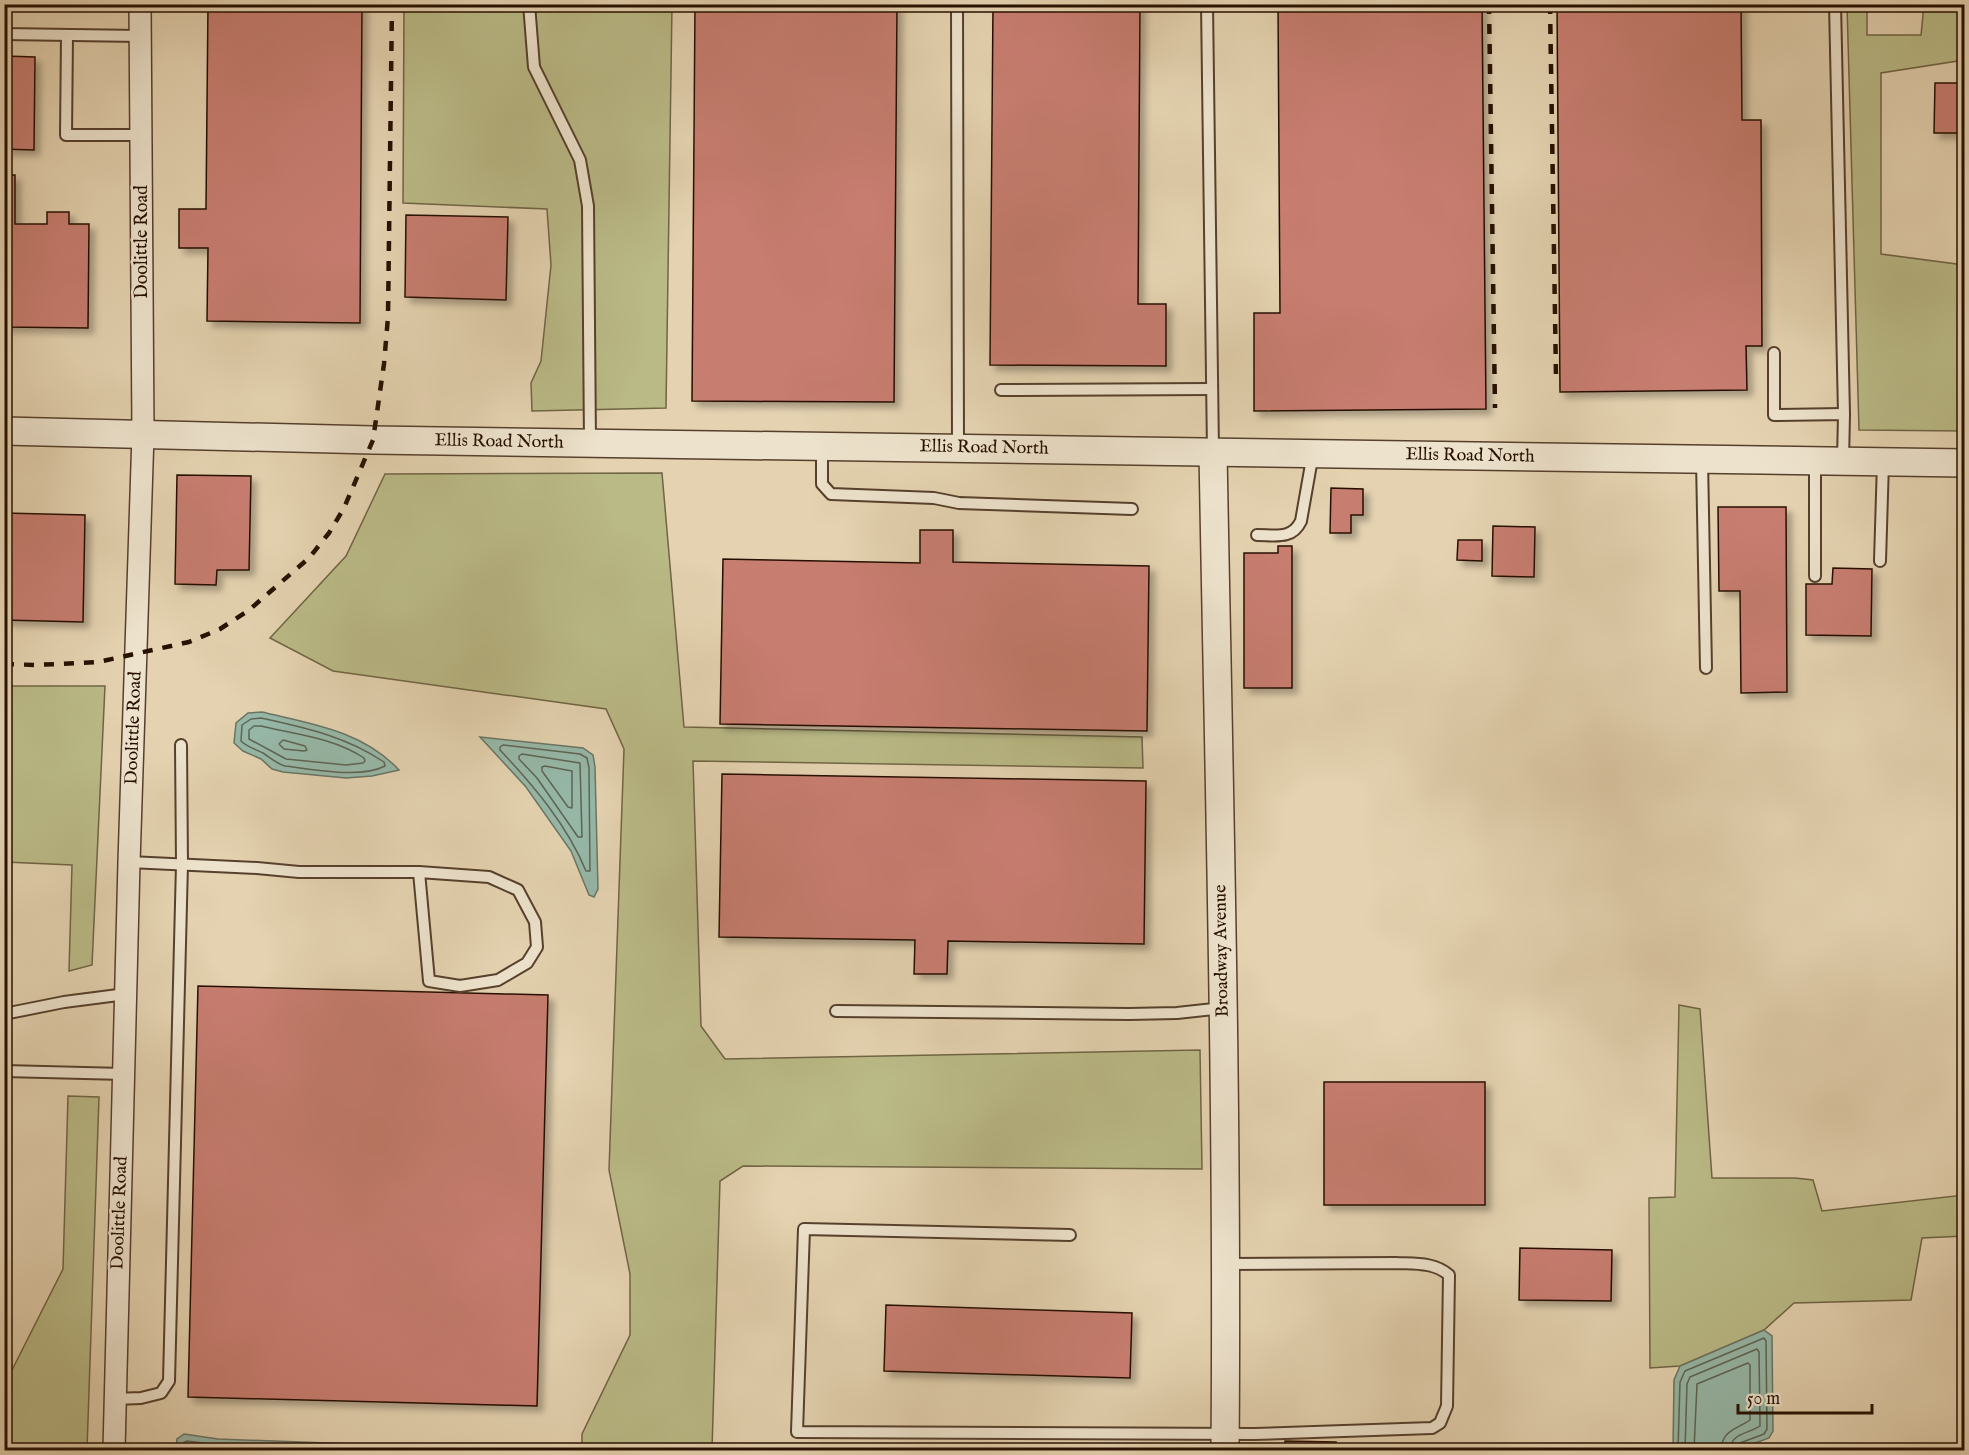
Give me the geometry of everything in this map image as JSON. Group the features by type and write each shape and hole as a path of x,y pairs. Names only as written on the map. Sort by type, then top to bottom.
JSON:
{"street":[{"name":"Doolittle Road","path":"114,1450 143,434 140,4"},
{"name":"Ellis Road North","path":"4,431 590,443 1965,463"},
{"name":"Broadway Avenue","path":"1213,452 1223,1008 1226,1264 1225,1442"}],"lane":[{"path":"529,4 534,67 580,160 588,206 590,443"},
{"path":"957,4 958,448"},
{"path":"1207,4 1213,452"},
{"path":"1835,4 1844,414 1843,462"},
{"path":"4,34 140,36"},
{"path":"67,35 66,135 141,135"},
{"path":"1774,353 1774,415 1844,414"},
{"path":"1001,390 1212,389"},
{"path":"822,446 822,484 831,494 934,498 959,503 1132,509"},
{"path":"1257,535 1285,536 1297,530 1301,521 1313,453"},
{"path":"1702,459 1706,668"},
{"path":"1815,461 1815,576"},
{"path":"1880,561 1883,462"},
{"path":"114,1398 141,1398 161,1393 170,1381 182,864 181,745"},
{"path":"129,862 299,872 419,872 489,877 518,890 535,922 537,947 527,963 498,980 460,986 429,981 419,872"},
{"path":"4,1014 64,1002 126,994"},
{"path":"836,1011 1129,1014 1176,1013 1223,1008"},
{"path":"4,1071 124,1074"},
{"path":"1070,1235 804,1229 797,1432 1225,1442 1254,1434 1432,1428 1440,1423 1447,1406 1449,1275 1441,1269 1421,1264 1226,1264"}],"green space":[{"path":"404,5 672,5 666,408 532,411 531,383 541,361 551,265 547,209 403,203"},
{"path":"1847,5 1867,5 1867,35 1921,35 1924,5 1964,5 1964,60 1881,73 1881,254 1964,265 1964,431 1859,430"},
{"path":"662,473 684,727 1142,737 1143,768 693,761 701,1026 725,1059 1200,1050 1202,1169 743,1166 720,1181 712,1450 582,1450 582,1434 630,1335 630,1274 609,1170 624,749 606,709 333,671 270,638 346,556 385,474"},
{"path":"5,686 105,686 92,965 69,971 72,865 5,862"},
{"path":"1679,1005 1700,1009 1712,1178 1813,1180 1822,1211 1964,1195 1964,1236 1922,1238 1911,1300 1794,1303 1764,1330 1680,1366 1650,1368 1649,1198 1675,1197"},
{"path":"68,1096 99,1097 87,1450 5,1450 5,1384 63,1269"}],"water":[{"path":"262,712 318,725 353,738 385,757 399,770 372,776 346,778 272,769 261,759 243,751 234,743 236,723 248,713"},
{"path":"480,737 583,748 593,755 598,889 594,897 589,895 571,851 526,787"},
{"path":"1764,1330 1772,1336 1773,1431 1769,1438 1736,1450 1673,1450 1674,1380 1680,1366"},
{"path":"184,1434 218,1439 517,1450 176,1450 177,1439"}],"building":[{"path":"208,4 362,4 360,323 207,321 208,248 179,248 179,209 206,209"},
{"path":"695,4 897,4 894,402 692,401"},
{"path":"993,4 1140,4 1138,304 1166,304 1166,366 990,365"},
{"path":"1278,4 1482,4 1486,409 1254,411 1254,313 1280,313"},
{"path":"1557,4 1741,4 1742,120 1761,120 1762,346 1746,346 1747,390 1560,392"},
{"path":"4,56 35,57 34,150 4,149"},
{"path":"1935,83 1964,83 1964,133 1934,133"},
{"path":"4,175 15,175 15,224 47,224 47,212 69,212 69,224 89,224 88,328 4,327"},
{"path":"406,215 508,217 506,300 405,297"},
{"path":"177,475 251,476 249,570 217,570 216,585 175,584"},
{"path":"1331,488 1363,489 1363,515 1351,515 1351,533 1330,533"},
{"path":"1718,507 1786,507 1787,692 1741,693 1740,591 1719,591"},
{"path":"4,513 85,515 83,622 4,620"},
{"path":"1493,526 1535,527 1534,577 1492,576"},
{"path":"920,530 953,530 953,562 1149,566 1147,731 720,724 723,559 920,563"},
{"path":"1458,540 1482,540 1482,561 1457,560"},
{"path":"1278,546 1292,546 1292,688 1244,688 1244,553 1278,553"},
{"path":"1833,568 1872,569 1871,636 1806,635 1806,584 1832,584"},
{"path":"722,774 1146,781 1144,944 948,941 947,974 914,974 915,940 719,937"},
{"path":"198,986 548,995 537,1406 188,1397"},
{"path":"1324,1082 1485,1082 1485,1205 1324,1205"},
{"path":"1520,1248 1612,1250 1611,1301 1519,1300"},
{"path":"886,1305 1132,1313 1130,1378 884,1371"},
{"path":"1285,1441 1336,1442 1335,1450 1285,1450"}],"railway":[{"path":"4,664 98,662 189,642 220,629 249,610 309,558 329,533 344,508 373,440 384,364 388,317 392,4"},
{"path":"1489,4 1495,408"},
{"path":"1550,4 1556,377"}]}
